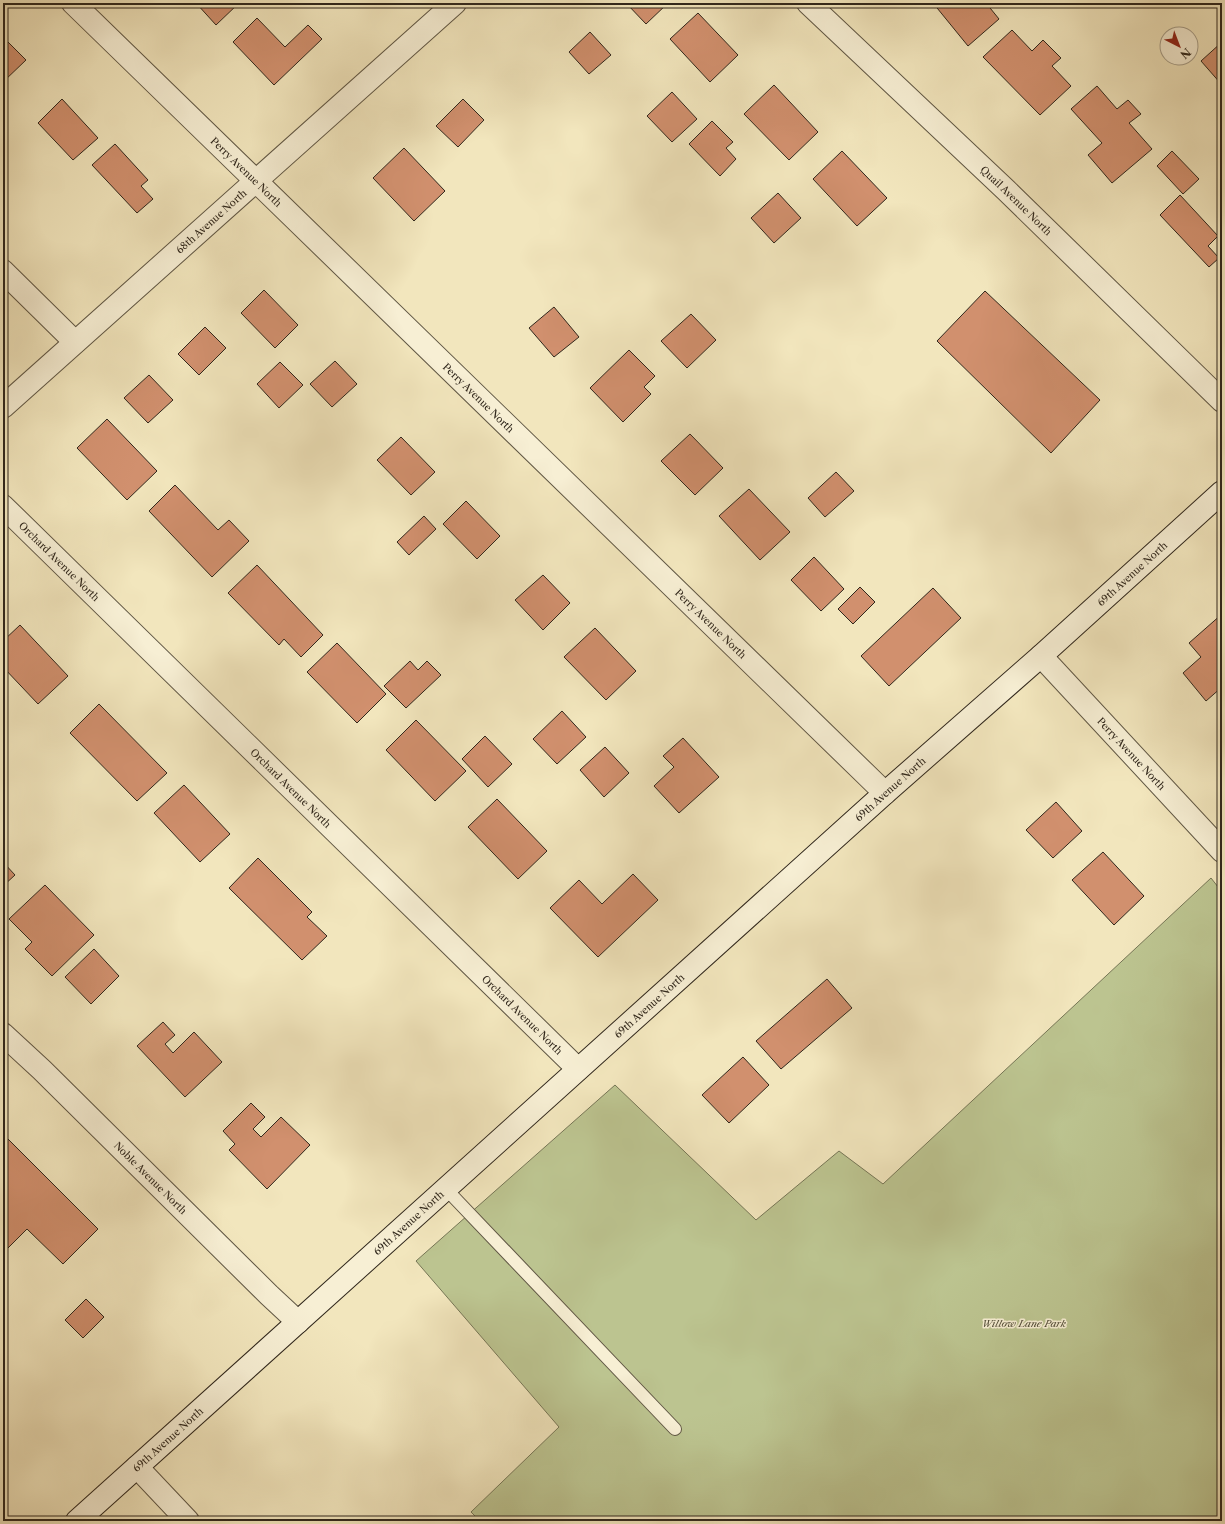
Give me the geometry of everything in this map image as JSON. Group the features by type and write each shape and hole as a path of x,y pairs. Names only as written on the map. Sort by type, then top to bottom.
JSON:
{"street":[{"name":"Perry Avenue North","path":"73,3 885,793"},
{"name":"68th Avenue North","path":"3,407 455,3"},
{"name":"Quail Avenue North","path":"808,3 1006,190 1222,401"},
{"path":"3,271 75,342"},
{"name":"69th Avenue North","path":"77,1521 885,793 1041,656 1222,492"},
{"name":"Orchard Avenue North","path":"3,506 578,1069"},
{"name":"Perry Avenue North","path":"1041,656 1222,851"},
{"name":"Noble Avenue North","path":"3,1034 42,1070 298,1322"},
{"path":"137,1467 188,1521"}],"lane":[{"path":"446,1189 675,1429"}],"green space":[{"name":"Willow Lane Park","path":"1211,878 1222,892 1222,1521 480,1521 471,1512 559,1427 416,1261 615,1085 756,1220 839,1151 883,1184"}],"building":[{"path":"196,3 239,3 216,25"},
{"path":"626,3 668,3 646,24"},
{"path":"933,3 986,3 999,19 968,46"},
{"path":"698,13 738,55 710,82 670,39"},
{"path":"257,18 285,47 308,25 322,39 274,85 233,42"},
{"path":"1012,30 1032,51 1043,40 1061,58 1052,66 1071,86 1040,115 983,57"},
{"path":"590,32 611,55 589,74 569,52"},
{"path":"3,37 26,60 3,82"},
{"path":"1222,42 1222,85 1201,61"},
{"path":"774,85 818,132 789,160 744,114"},
{"path":"1097,86 1117,109 1128,100 1141,114 1129,123 1152,149 1112,183 1088,155 1102,143 1071,109"},
{"path":"672,92 697,119 672,142 647,116"},
{"path":"62,99 98,138 73,160 38,123"},
{"path":"463,99 484,120 458,147 436,126"},
{"path":"712,121 733,142 726,148 736,159 720,176 689,144"},
{"path":"115,144 148,180 141,186 153,199 137,213 92,165"},
{"path":"404,148 445,191 414,221 373,178"},
{"path":"842,151 887,198 857,226 813,179"},
{"path":"1172,151 1199,179 1183,194 1157,166"},
{"path":"778,193 801,218 774,243 751,218"},
{"path":"1180,195 1218,236 1208,246 1219,258 1209,267 1160,215"},
{"path":"264,290 298,325 275,348 241,313"},
{"path":"985,291 1100,400 1051,453 937,341"},
{"path":"554,307 579,337 554,357 529,328"},
{"path":"691,314 716,340 687,368 661,341"},
{"path":"205,327 226,348 199,375 178,354"},
{"path":"629,350 655,376 644,387 651,394 623,422 590,388"},
{"path":"335,361 357,384 332,407 310,384"},
{"path":"280,362 303,385 279,408 257,384"},
{"path":"149,375 173,400 148,423 124,398"},
{"path":"107,419 157,471 127,500 77,448"},
{"path":"690,434 723,468 695,495 661,461"},
{"path":"401,437 435,472 411,495 377,460"},
{"path":"836,472 854,491 825,517 808,498"},
{"path":"175,485 218,530 229,520 249,541 212,577 149,511"},
{"path":"749,489 790,532 760,560 719,516"},
{"path":"466,501 500,536 477,559 443,524"},
{"path":"424,516 436,529 409,555 397,542"},
{"path":"814,557 844,589 821,611 791,580"},
{"path":"257,565 323,635 301,657 284,639 279,645 228,593"},
{"path":"543,575 570,603 543,630 515,600"},
{"path":"860,587 875,602 853,624 838,609"},
{"path":"933,588 961,618 889,686 861,656"},
{"path":"1222,614 1222,687 1206,701 1183,673 1201,657 1189,643"},
{"path":"20,625 68,676 38,704 3,667 3,641"},
{"path":"595,628 636,671 606,700 564,657"},
{"path":"337,643 386,694 357,723 307,672"},
{"path":"410,661 418,670 427,661 441,675 406,708 384,686"},
{"path":"99,704 167,773 137,801 70,733"},
{"path":"562,711 586,737 557,764 533,739"},
{"path":"416,720 466,771 435,801 386,750"},
{"path":"485,736 512,764 488,787 462,759"},
{"path":"683,738 719,777 679,813 654,786 674,767 663,756"},
{"path":"605,747 629,773 604,797 580,770"},
{"path":"184,785 230,834 200,862 154,813"},
{"path":"497,799 547,851 518,879 468,827"},
{"path":"1056,802 1082,831 1053,858 1026,830"},
{"path":"1103,852 1144,896 1114,925 1072,880"},
{"path":"258,858 312,912 307,917 327,936 302,960 229,888"},
{"path":"3,862 15,875 3,886"},
{"path":"633,874 658,900 598,957 550,908 579,880 602,904"},
{"path":"45,885 94,935 52,976 25,949 32,942 9,919"},
{"path":"94,949 119,976 91,1004 65,977"},
{"path":"827,979 852,1008 781,1069 756,1041"},
{"path":"163,1022 175,1035 165,1044 173,1053 194,1032 222,1062 185,1097 137,1046"},
{"path":"743,1057 769,1085 729,1123 702,1095"},
{"path":"251,1103 265,1117 253,1129 261,1137 281,1117 310,1145 267,1189 229,1150 235,1144 223,1131"},
{"path":"3,1134 98,1229 63,1264 27,1229 3,1253"},
{"path":"86,1299 104,1317 83,1338 65,1320"}]}
